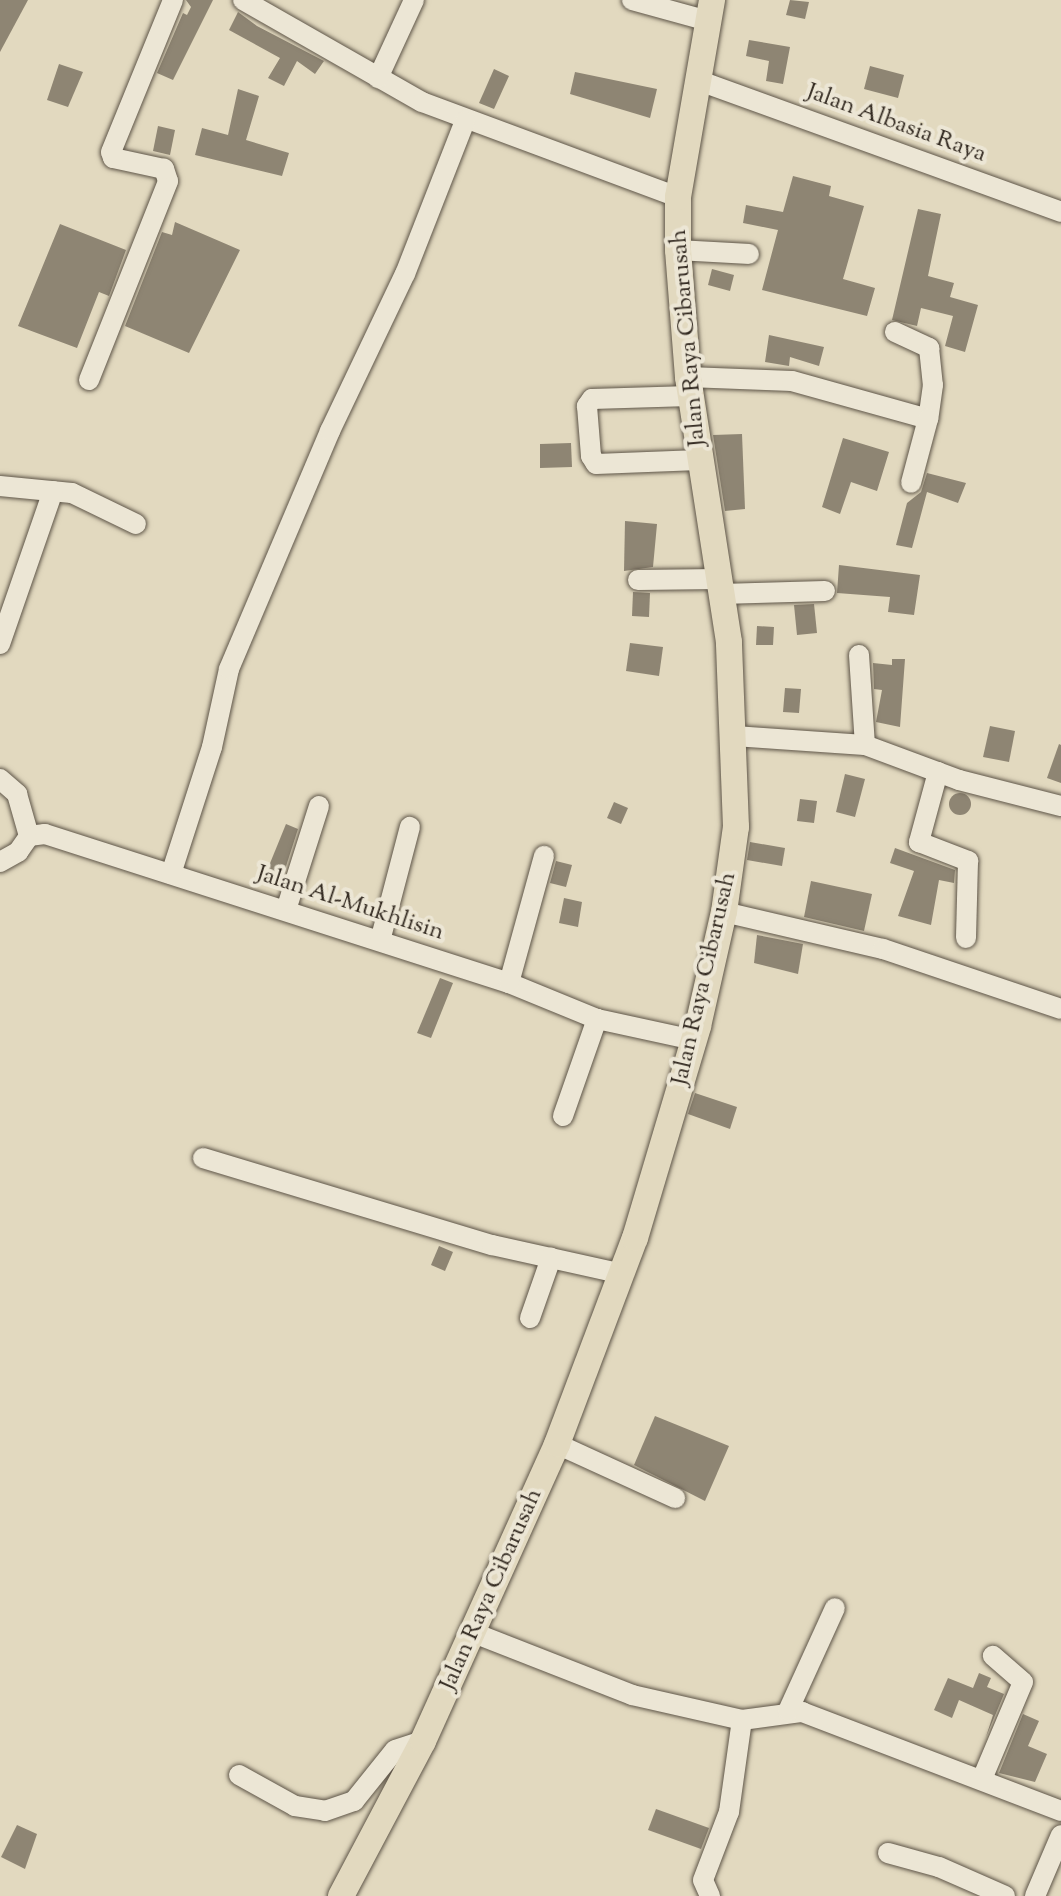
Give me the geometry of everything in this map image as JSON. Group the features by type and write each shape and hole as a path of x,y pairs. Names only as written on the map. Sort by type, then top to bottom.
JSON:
{"main road":[{"name":"Jalan Raya Cibarusah","path":"341,1896 423,1741 557,1444 623,1274 694,1040 724,912 736,837 734,736 720,586 689,386 678,250 678,197 705,83 710,10"}],"street":[{"path":"89,380 168,181 164,169 113,158 111,152 173,0"},
{"path":"243,0 378,78 465,121 678,197"},
{"path":"378,78 414,0"},
{"path":"632,0 710,10"},
{"name":"Jalan Albasia Raya","path":"705,83 1061,212"},
{"path":"171,874 212,747 229,669 330,431 405,274 465,121"},
{"path":"678,250 749,254"},
{"path":"895,332 929,348 933,385 928,419 911,483"},
{"path":"699,460 596,464 591,456 587,406 592,399 689,386 792,381 928,419"},
{"path":"0,486 72,493 136,524"},
{"path":"0,644 53,491"},
{"path":"638,580 825,591"},
{"path":"859,655 865,745"},
{"path":"734,736 865,745 938,772 1061,806"},
{"path":"938,772 919,842 968,861 966,938"},
{"path":"0,779 17,794 29,836 18,852 0,862"},
{"path":"286,910 319,806"},
{"path":"380,941 410,827"},
{"name":"Jalan Al-Mukhlisin","path":"29,836 45,834 286,910 509,983 597,1019 694,1040"},
{"path":"509,983 544,856"},
{"path":"724,912 883,949 1061,1009"},
{"path":"563,1116 597,1019"},
{"path":"203,1158 492,1245 623,1274"},
{"path":"530,1318 551,1258"},
{"path":"557,1444 675,1498"},
{"path":"788,1711 835,1608"},
{"path":"474,1633 606,1687 742,1720 788,1711 982,1779 1061,1811"},
{"path":"982,1779 1023,1682 993,1656"},
{"path":"710,1896 703,1880 729,1812 742,1720"},
{"path":"239,1775 295,1806 325,1811 354,1801 395,1750 423,1741"},
{"path":"1035,1896 1061,1835"},
{"path":"888,1853 939,1867 1005,1896"}],"building":[{"path":"0,0 28,0 0,52"},
{"path":"186,0 213,0 173,80 157,73 183,13 187,15 191,7"},
{"path":"790,0 809,2 805,19 786,15"},
{"path":"238,12 257,26 324,61 315,74 297,61 284,86 268,78 280,58 229,30"},
{"path":"749,40 790,47 783,84 766,81 769,61 746,56"},
{"path":"59,64 83,72 68,107 47,100"},
{"path":"870,66 904,75 898,98 864,89"},
{"path":"494,69 509,76 494,109 479,103"},
{"path":"575,72 657,89 650,118 570,94"},
{"path":"238,89 259,96 246,140 289,153 282,176 195,155 202,128 228,135"},
{"path":"158,126 175,130 170,155 153,151"},
{"path":"793,176 831,186 829,196 864,206 843,279 875,288 867,316 762,290 778,230 743,223 746,205 783,212"},
{"path":"918,209 941,214 928,276 954,283 950,297 978,305 965,352 945,346 953,316 921,308 917,326 892,320"},
{"path":"175,222 240,250 189,353 125,326 162,232 172,235"},
{"path":"60,224 126,250 109,296 99,292 77,348 18,326"},
{"path":"712,269 734,275 730,291 708,285"},
{"path":"769,335 824,347 819,366 790,357 789,366 765,362"},
{"path":"742,434 745,509 725,511 713,435"},
{"path":"843,438 889,452 877,491 851,482 840,514 822,507"},
{"path":"571,443 572,467 540,468 540,444"},
{"path":"927,473 966,483 958,503 927,492 912,548 896,545 907,503 921,492"},
{"path":"625,521 657,524 653,567 624,571"},
{"path":"839,565 920,575 914,615 888,612 890,597 837,593"},
{"path":"633,592 650,593 649,617 632,616"},
{"path":"814,604 817,633 797,635 794,605"},
{"path":"757,626 774,627 773,645 756,645"},
{"path":"630,643 663,647 659,676 626,671"},
{"path":"892,659 905,659 900,727 876,722 882,690 874,689 873,663 892,665"},
{"path":"785,688 801,689 799,713 783,712"},
{"path":"990,726 1015,731 1009,762 983,757"},
{"path":"1061,745 1061,783 1047,778"},
{"path":"845,774 865,779 855,817 836,812"},
{"path":"960,793 968,796 971,804 968,812 960,815 952,812 949,804 952,796"},
{"path":"800,799 817,801 814,823 797,821"},
{"path":"614,802 628,808 621,824 607,818"},
{"path":"286,824 298,829 280,885 264,878"},
{"path":"750,842 785,848 782,866 747,860"},
{"path":"895,848 955,870 954,883 939,880 931,925 898,916 914,871 890,863"},
{"path":"556,861 572,865 566,887 550,883"},
{"path":"811,881 872,894 864,931 804,917"},
{"path":"564,898 582,902 578,927 559,923"},
{"path":"757,935 803,944 798,974 754,963"},
{"path":"440,978 453,983 431,1038 417,1033"},
{"path":"695,1093 737,1107 730,1129 688,1114"},
{"path":"439,1246 453,1252 445,1271 431,1265"},
{"path":"655,1416 729,1446 705,1501 634,1465"},
{"path":"979,1673 991,1678 987,1687 1004,1694 986,1737 993,1715 959,1700 952,1718 934,1710 948,1678 973,1688"},
{"path":"1023,1714 1039,1721 1028,1746 1047,1754 1035,1782 999,1773"},
{"path":"656,1809 709,1828 701,1849 648,1830"},
{"path":"17,1825 37,1834 25,1869 1,1857"}]}
